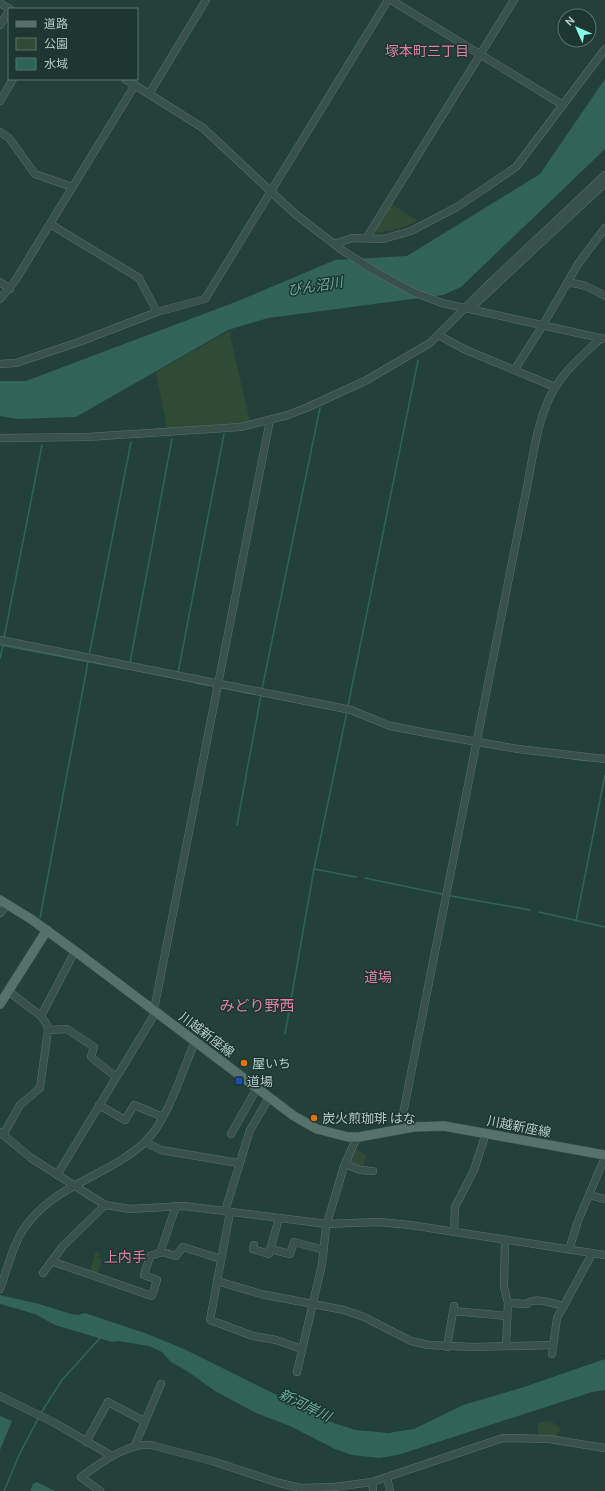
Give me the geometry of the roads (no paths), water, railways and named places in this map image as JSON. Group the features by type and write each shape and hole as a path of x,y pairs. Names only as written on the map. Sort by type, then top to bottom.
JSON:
{"main road":[{"name":"川越新座線","path":"4,902 75,951 269,1098 294,1116 317,1129 357,1137 400,1129 438,1126 486,1133 605,1156"},
{"path":"0,1004 46,930"}],"street":[{"path":"149,94 206,0"},
{"path":"0,364 16,362 79,342 156,312 205,298 388,0"},
{"path":"391,0 563,105"},
{"path":"367,237 514,0"},
{"path":"0,3 8,9"},
{"path":"0,25 8,12"},
{"path":"334,244 348,239 367,237 382,239 410,231 439,218 483,190 519,164 605,49"},
{"path":"0,101 12,80"},
{"path":"127,80 210,133 295,214 342,250 398,284 442,303 604,339"},
{"path":"0,299 10,289 135,85"},
{"path":"0,132 10,138 35,174 72,187"},
{"path":"0,438 87,437 219,429 247,426 306,408 365,381 421,349 467,308 605,175"},
{"path":"467,308 530,254 605,183"},
{"path":"50,224 139,278 156,312"},
{"path":"515,370 578,264 605,228"},
{"path":"0,282 10,289"},
{"path":"568,283 577,283 587,286 605,296"},
{"path":"438,335 466,350 555,387"},
{"path":"400,1129 525,497 544,412 555,387 568,371 604,339"},
{"path":"56,1175 155,1011 270,420"},
{"path":"0,640 351,710 390,726 518,749 605,759"},
{"path":"0,913 4,902"},
{"path":"41,1016 75,951"},
{"path":"8,991 41,1016 48,1030 40,1088 20,1105 2,1134 24,1153 56,1175 105,1205 130,1209 176,1206 327,1224 378,1222 410,1225 605,1255"},
{"path":"48,1030 67,1029 94,1047 92,1057 116,1077"},
{"path":"0,1289 18,1239 29,1222 43,1207 145,1142 163,1117 195,1042"},
{"path":"231,1134 257,1088"},
{"path":"269,1098 250,1130 238,1163 227,1212 221,1260 210,1320 253,1336 276,1340 302,1349"},
{"path":"99,1105 125,1120 134,1105 163,1117"},
{"path":"454,1232 455,1207 474,1170 486,1133"},
{"path":"298,1372 324,1250 327,1224 345,1164 357,1137"},
{"path":"145,1142 162,1150 238,1163"},
{"path":"569,1250 578,1221 605,1156"},
{"path":"345,1164 360,1170 373,1171"},
{"path":"590,1195 605,1199"},
{"path":"43,1273 63,1246 105,1205"},
{"path":"160,1253 176,1206"},
{"path":"254,1244 253,1249 269,1254 279,1218"},
{"path":"505,1240 504,1287 508,1303 506,1346"},
{"path":"270,1249 290,1254 294,1242 324,1250"},
{"path":"51,1261 152,1296 157,1280 144,1275 150,1256 160,1253 176,1256 182,1247 221,1260"},
{"path":"552,1354 557,1318 592,1254"},
{"path":"217,1281 261,1294 344,1310 364,1317 411,1340 428,1345 448,1347 553,1345"},
{"path":"508,1303 528,1304 530,1302 538,1301 564,1306"},
{"path":"448,1347 453,1308 507,1316"},
{"path":"136,1445 144,1421 161,1384"},
{"path":"0,1396 50,1420 112,1456"},
{"path":"86,1442 108,1402 144,1421"},
{"path":"100,1491 81,1477 112,1456 136,1445 146,1444 218,1463 295,1489 334,1487 372,1482 503,1438 549,1439 605,1448"},
{"path":"387,1477 390,1491"},
{"path":"372,1482 373,1491"}],"water":[{"name":"びん沼川","path":"605,79 605,149 461,287 443,295 268,318 228,330 76,417 17,419 0,416 0,381 26,381 238,301 335,260 407,256 540,174"},
{"path":"0,1295 39,1304 71,1314 78,1315 85,1313 145,1333 184,1349 333,1423 356,1430 388,1433 414,1429 463,1405 521,1388 605,1359 605,1390 592,1392 398,1455 379,1458 352,1455 335,1449 290,1426 256,1413 215,1391 187,1371 171,1362 162,1352 149,1346 118,1341 112,1342 55,1325 35,1314 0,1304"},
{"path":"0,1416 12,1421 0,1450"},
{"path":"37,1482 55,1491 30,1491 33,1484"}],"waterway":[{"path":"348,706 418,360"},
{"path":"262,689 320,408"},
{"path":"178,673 224,434"},
{"path":"130,663 172,439"},
{"path":"89,656 131,442"},
{"path":"4,638 42,445"},
{"path":"0,645 122,668"},
{"path":"0,658 3,645"},
{"path":"40,918 88,662"},
{"path":"196,683 214,686"},
{"path":"220,687 310,705"},
{"path":"237,825 261,695"},
{"path":"285,1034 314,869 347,712"},
{"path":"388,722 398,724"},
{"path":"572,759 590,761"},
{"path":"576,921 605,775"},
{"path":"314,869 356,877"},
{"path":"365,878 442,894"},
{"path":"451,896 530,910"},
{"path":"539,912 605,927"},
{"path":"41,1413 62,1380 100,1338"},
{"path":"4,1491 20,1453 38,1419"}],"place":[{"name":"屋いち","path":"244,1063"},
{"name":"道場","path":"239,1081"},
{"name":"炭火煎珈琲 はな","path":"314,1118"}],"district":[{"name":"塚本町三丁目","path":"427,51"},
{"name":"道場","path":"378,977"},
{"name":"みどり野西","path":"257,1006"},
{"name":"上内手","path":"125,1257"}],"water label":[{"name":"新河岸川","path":"305,1405"}]}
